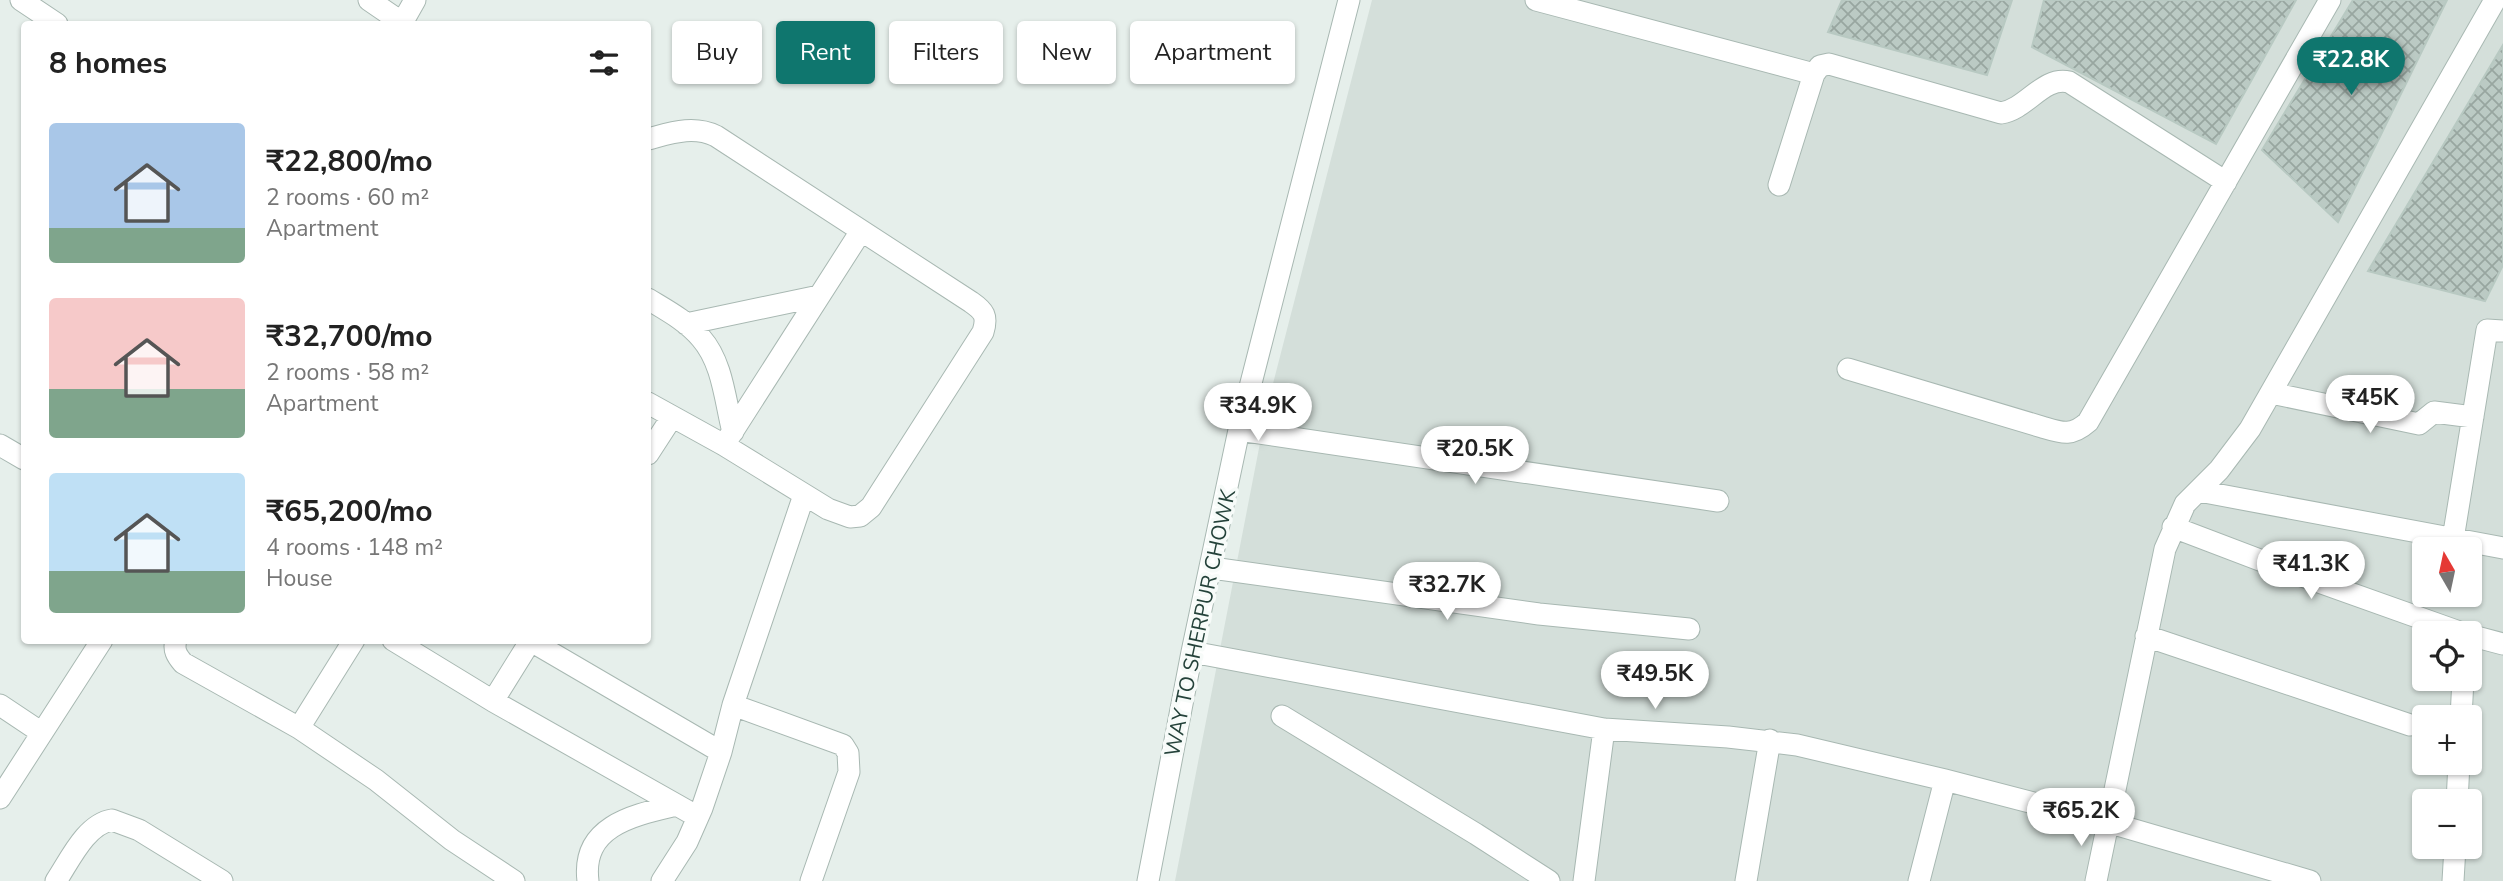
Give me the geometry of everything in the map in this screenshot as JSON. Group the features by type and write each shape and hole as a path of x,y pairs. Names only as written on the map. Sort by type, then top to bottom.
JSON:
{"street":[{"path":"21,0 52,21"},
{"path":"369,0 399,21"},
{"path":"404,21 415,0"},
{"name":"WAY TO SHERPUR CHOWK","path":"1148,881 1192,652 1240,429 1349,0"},
{"path":"1536,0 1814,74"},
{"path":"1848,369 2063,433 2078,431 2088,422 2330,0"},
{"path":"2096,881 2146,636 2165,549 2173,527 2185,504 2237,449 2495,0"},
{"path":"1779,186 1814,74 1820,66 1829,64 2001,113 2011,111 2059,80 2069,82 2226,182"},
{"path":"651,138 684,130 707,132 982,310 986,317 983,332 871,507 860,516 850,517 828,509 804,495 729,438 672,417 651,405"},
{"path":"729,438 861,231"},
{"path":"686,324 819,296"},
{"path":"651,301 686,324 701,338 716,361 729,438"},
{"path":"2453,537 2487,330 2503,331"},
{"path":"2270,393 2419,424 2434,412 2473,416"},
{"path":"651,449 672,417"},
{"path":"1240,429 1718,502"},
{"path":"0,445 21,457"},
{"path":"2199,491 2448,537"},
{"path":"662,881 687,842 698,817 804,495"},
{"path":"2173,527 2430,621"},
{"path":"2482,544 2503,548"},
{"path":"1212,568 1539,614 1689,629"},
{"path":"2146,636 2410,725"},
{"path":"2482,638 2503,643"},
{"path":"0,798 99,644"},
{"path":"176,644 176,656 183,663 299,728 376,780 452,840 514,881"},
{"path":"299,728 352,644"},
{"path":"400,644 493,701 698,817"},
{"path":"493,701 529,644"},
{"path":"536,644 721,752"},
{"path":"1192,652 1604,730 1770,740 1829,752 2107,822 2310,881"},
{"path":"0,705 42,733"},
{"path":"733,705 843,745 848,752 849,772 811,881"},
{"path":"1282,716 1549,881"},
{"path":"1584,881 1604,730"},
{"path":"1746,881 1770,740"},
{"path":"1919,881 1945,780"},
{"path":"588,881 591,854 598,839 608,829 627,819 677,805"},
{"path":"56,881 82,841 97,826 112,820 139,830 222,881"},
{"path":"2453,881 2454,859"}],"shaded area":[{"path":"1372,0 2503,0 2503,881 1175,881 1267,407"}],"building":[{"path":"1842,0 2012,0 1987,75 1828,32"},
{"path":"2044,0 2296,0 2216,144 2032,47"},
{"path":"2353,0 2447,0 2338,222 2262,150"},
{"path":"2503,45 2503,265 2485,301 2368,271"}]}
